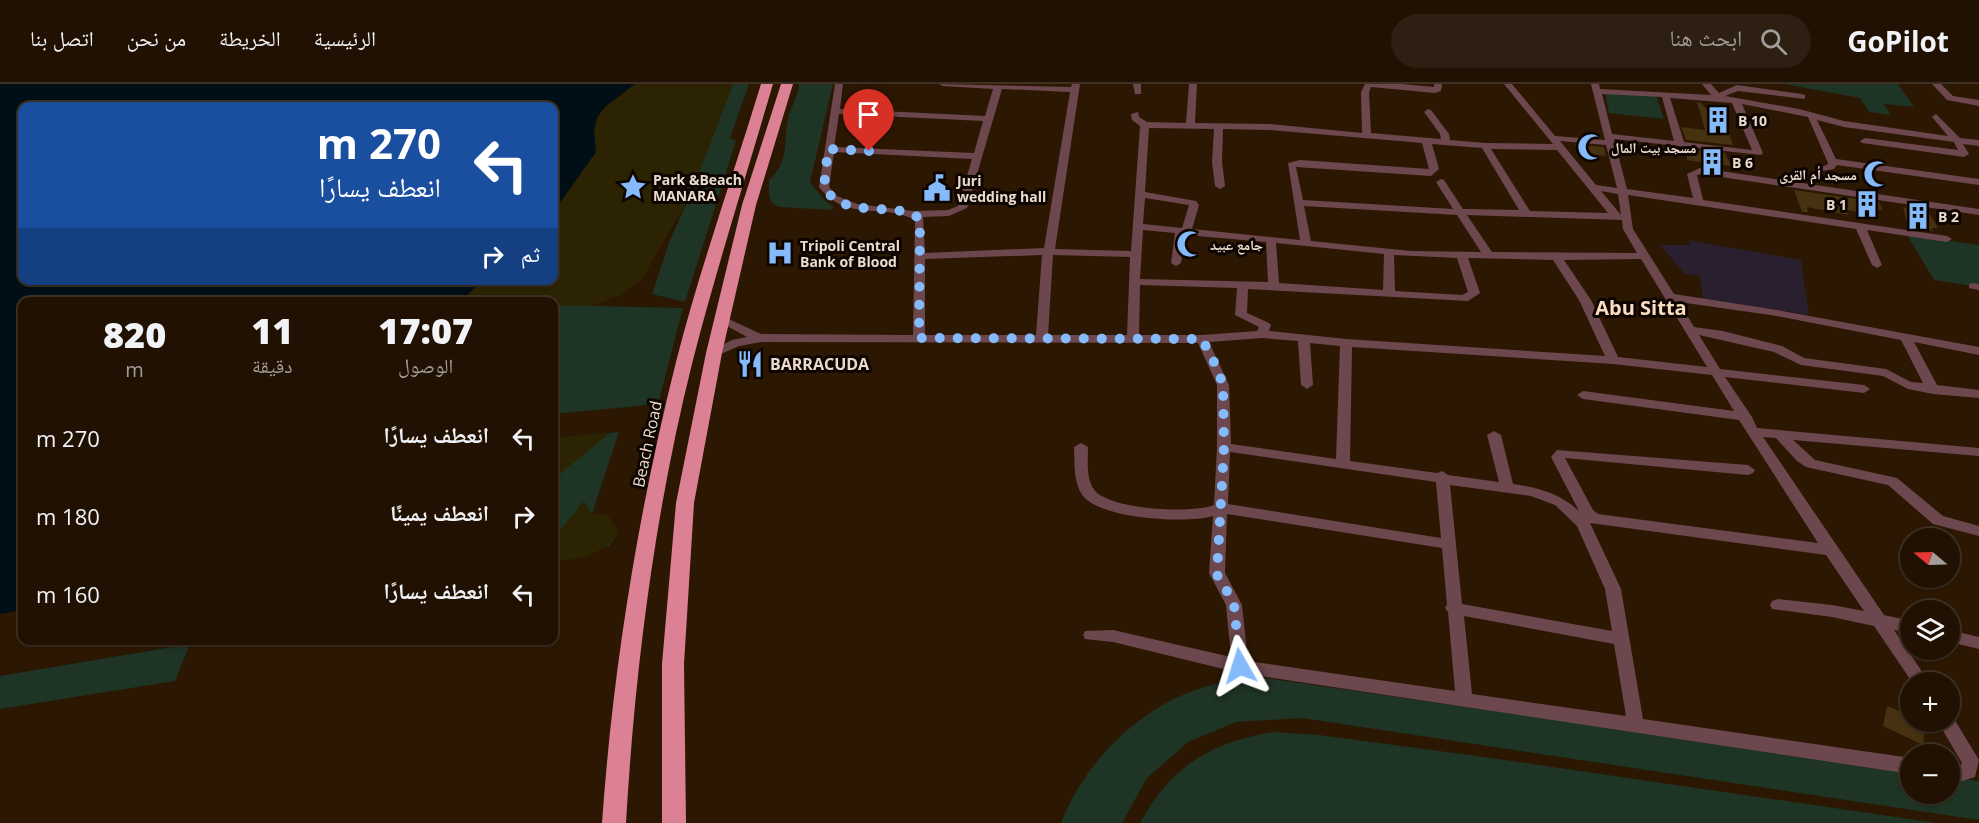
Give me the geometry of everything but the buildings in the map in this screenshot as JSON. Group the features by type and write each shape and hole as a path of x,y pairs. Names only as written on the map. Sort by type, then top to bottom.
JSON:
{"highway":[{"name":"Beach Road","path":"615,823 623,717 652,508 685,360 767,84"},
{"path":"674,823 673,664 685,503 714,353 749,205 787,84"}],"street":[{"path":"839,84 822,182 830,195 856,207 912,214 960,210 986,119 998,87"},
{"path":"943,84 1075,87 1049,251 1042,337"},
{"path":"1190,126 1193,84"},
{"path":"1367,135 1365,92 1368,84 1435,90 1438,89 1438,84"},
{"path":"1508,84 1628,229 1833,555 1914,672"},
{"path":"1706,84 1718,97"},
{"path":"1936,84 1950,98 1979,103"},
{"path":"1628,229 1623,191 1596,87 1718,97 1844,124 1979,143"},
{"path":"1718,97 1737,88 1802,97"},
{"path":"1665,94 1680,145"},
{"path":"1552,138 1680,145 1758,153 1736,101"},
{"path":"835,111 986,119"},
{"path":"1428,112 1444,134 1446,142"},
{"path":"1135,114 1137,121 1145,124 1269,127 1485,146 1558,147"},
{"path":"1814,116 1812,118 1829,159 1979,182"},
{"path":"1865,141 1964,154 1957,140 1936,117"},
{"path":"1133,338 1137,226 1145,124"},
{"path":"1219,127 1217,162 1220,186"},
{"path":"1306,243 1290,167 1293,164 1431,173 1434,170 1426,140"},
{"path":"1485,146 1526,213"},
{"path":"828,149 976,156"},
{"path":"1820,170 1832,167 1834,161"},
{"path":"1699,202 1692,174 1700,171 1979,212"},
{"path":"1441,182 1489,256"},
{"path":"1591,187 1947,239"},
{"path":"1139,194 1192,203 1176,263"},
{"path":"1298,203 1616,216"},
{"path":"912,214 922,222 919,338"},
{"path":"1860,225 1877,265"},
{"path":"1137,226 1389,251 1489,256 1644,256"},
{"path":"1271,241 1274,286"},
{"path":"921,256 1049,251 1136,254"},
{"path":"1389,251 1389,294"},
{"path":"1134,282 1274,286 1464,299 1472,297 1474,291 1461,255"},
{"path":"1556,257 1585,300 1613,360"},
{"path":"1244,285 1242,315 1265,325 1262,334"},
{"path":"1669,297 1777,313 1979,351"},
{"path":"722,319 739,330 761,338"},
{"path":"1690,330 1723,335 1778,349 1801,361 1886,373 1908,385 1933,390 1979,394"},
{"path":"714,353 736,343 761,338 1202,339 1262,334 1346,343 1613,360 1864,389"},
{"path":"1304,338 1307,385"},
{"path":"1906,338 1933,390"},
{"path":"1202,339 1223,385 1224,447 1217,573 1218,581 1232,597 1234,604 1240,666"},
{"path":"1342,463 1346,343"},
{"path":"1583,395 1746,417"},
{"path":"1756,432 1979,452"},
{"path":"1494,435 1507,487"},
{"path":"1781,435 1802,458 1811,464 1892,481 1938,520 1979,531"},
{"path":"1081,447 1084,481 1090,495 1104,503 1174,516 1198,515 1220,508 1447,544"},
{"path":"1224,447 1507,487 1533,492 1560,502 1583,523 1613,589 1636,726"},
{"path":"1748,470 1562,453 1558,457 1587,513 1594,519 1833,555"},
{"path":"1442,477 1453,608 1464,699"},
{"path":"1583,523 1833,555"},
{"path":"1778,605 1900,625"},
{"path":"1453,608 1623,639"},
{"path":"1091,635 1113,636 1240,666 1900,764"},
{"path":"1960,638 1979,643"},
{"path":"1953,732 1971,762 1969,771 1960,774"}],"shaded area":[{"path":"0,84 635,84 605,107 597,117 594,132 596,152 558,205 558,102 18,102 18,285 477,285 466,297 18,297 18,611 0,614"},
{"path":"1688,240 1801,260 1809,315 1703,299 1700,276 1685,274 1660,245 1691,245"}],"green space":[{"path":"733,84 749,84 730,138 736,141 685,302 652,294 670,240"},
{"path":"799,84 833,84 810,182 824,200 834,207 831,210 780,207 773,203 770,197 769,180 776,173 783,158 788,119"},
{"path":"1784,84 1898,84 1914,107 1884,104 1891,115 1869,112 1860,98"},
{"path":"1605,93 1656,95 1664,119 1609,113"},
{"path":"1907,235 1979,245 1979,287 1934,280"},
{"path":"558,305 683,308 658,404 558,414"},
{"path":"619,432 592,514 607,515 619,532 609,546 558,561 558,438"},
{"path":"190,645 175,681 0,709 0,676"},
{"path":"1258,677 1900,769 1900,804 1960,804 1960,778 1979,781 1979,820 1302,718 1236,722 1188,742 1147,778 1122,823 1061,823 1086,777 1120,736 1141,719 1187,693 1235,680"},
{"path":"1274,732 1319,735 1484,757 1937,823 1140,823 1165,786 1195,760 1231,742"}],"sand":[{"name":"Park &Beach MANARA","path":"635,84 733,84 688,200 642,279 621,295 591,306 558,305 558,297 466,297 477,285 558,285 558,205 596,152 594,132 597,118 605,107"},
{"path":"610,433 558,475 558,438"},
{"path":"584,501 592,514 607,515 619,532 598,551 582,557 558,561 558,533"}],"place":[{"name":"B 10","path":"1718,120"},
{"name":"مسجد بيت المال","path":"1591,147"},
{"name":"B 6","path":"1712,162"},
{"name":"مسجد أم القرى","path":"1877,174"},
{"name":"Park &Beach MANARA","path":"633,187"},
{"name":"Juri wedding hall","path":"937,188"},
{"name":"B 1","path":"1867,204"},
{"name":"B 2","path":"1918,216"},
{"name":"جامع عبيد","path":"1190,244"},
{"name":"Tripoli Central Bank of Blood","path":"780,253"},
{"name":"BARRACUDA","path":"750,364"}],"district":[{"name":"Abu Sitta","path":"1641,307"}],"route":[{"path":"869,151 828,149 822,182 826,192 848,205 908,213 922,222 919,338 1202,339 1223,385 1224,447 1217,573 1218,581 1232,597 1234,604 1240,666"}]}
